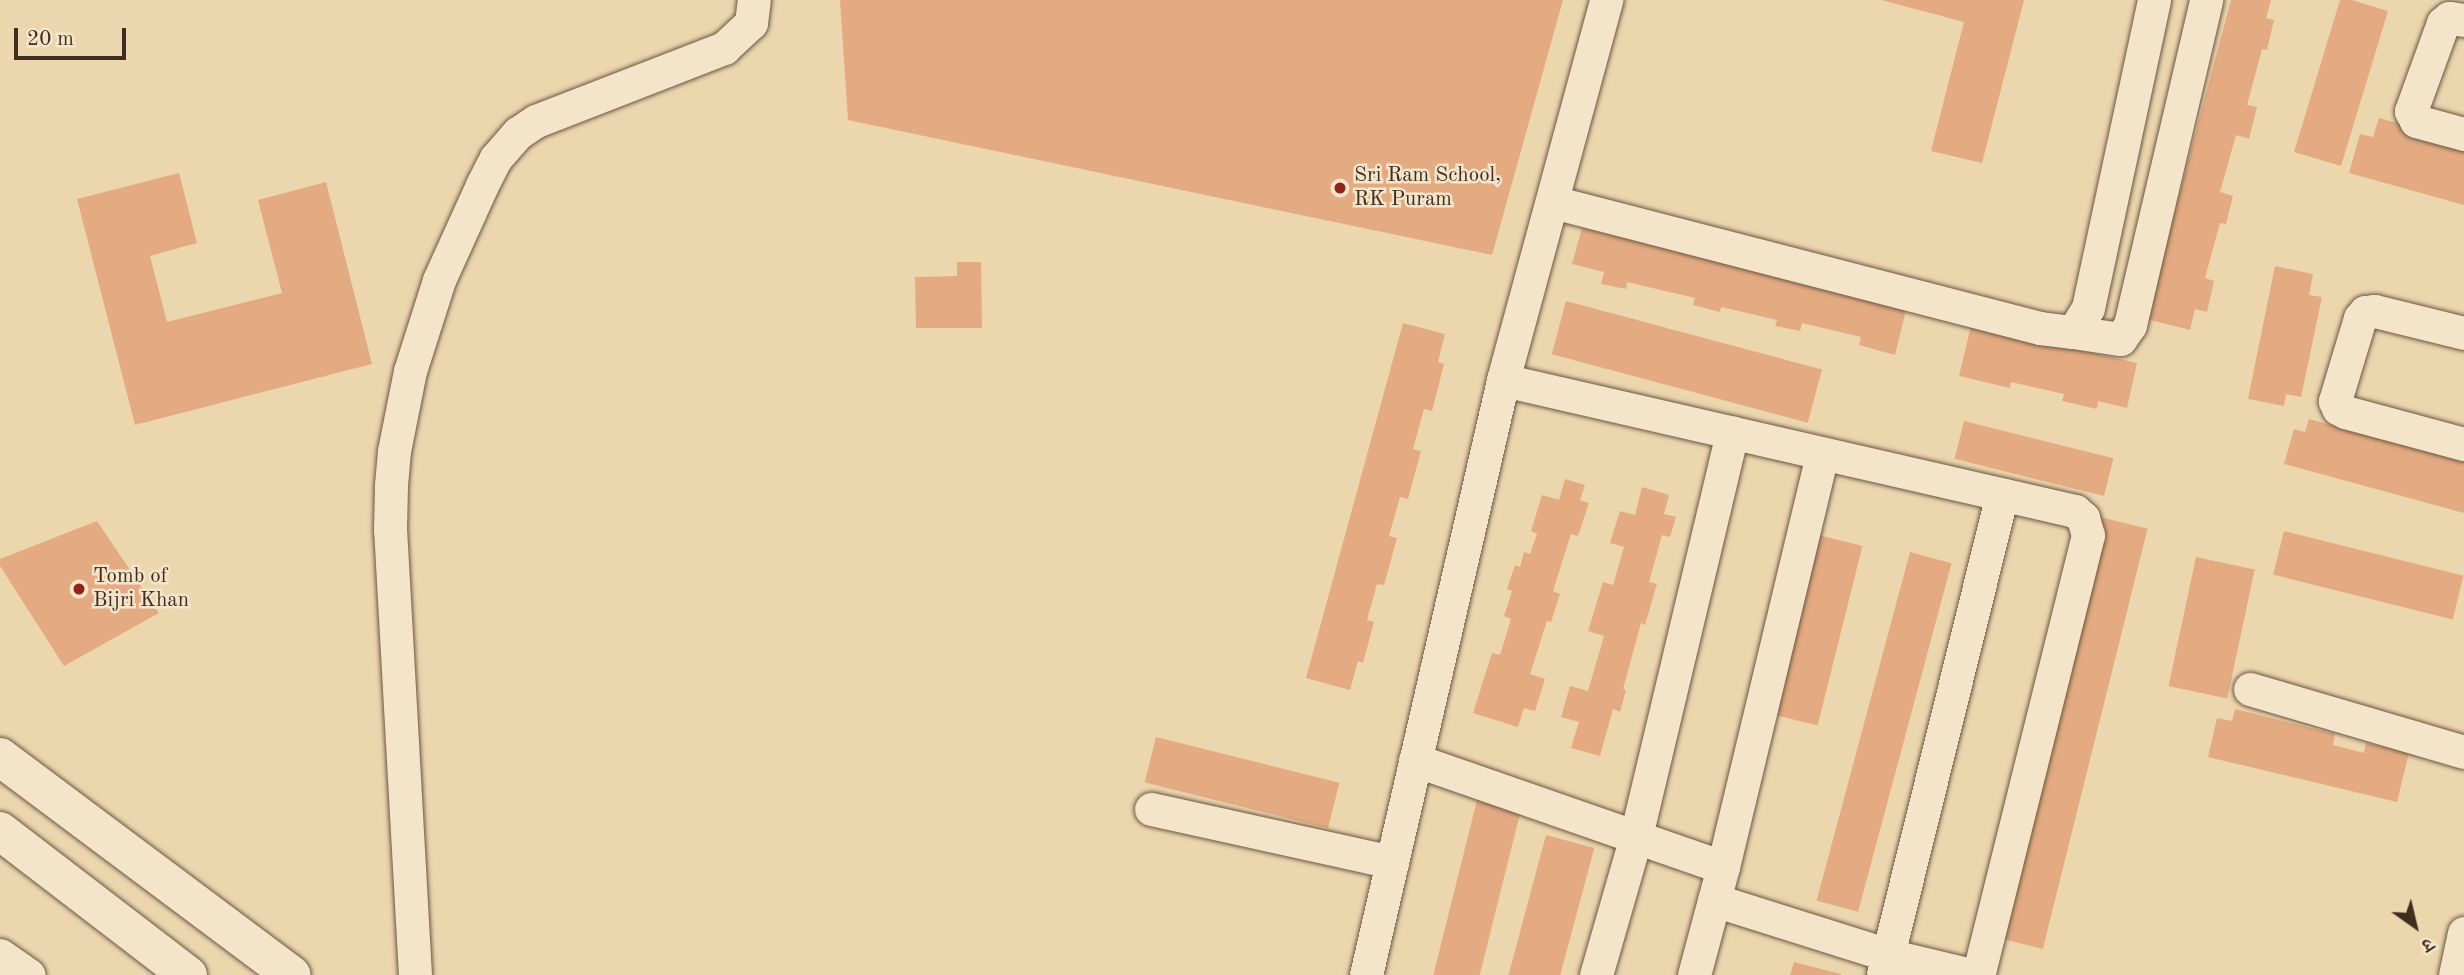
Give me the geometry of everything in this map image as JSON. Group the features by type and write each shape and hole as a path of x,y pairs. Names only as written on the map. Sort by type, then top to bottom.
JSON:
{"street":[{"path":"415,975 390,530 391,485 394,451 411,371 439,280 481,185 496,158 519,133 536,121 723,48 751,23 754,0"},
{"path":"1366,975 1503,380 1606,0"},
{"path":"2073,332 2088,308 2154,0"},
{"path":"1553,202 2040,328 2120,340 2130,325 2206,0"},
{"path":"2464,20 2449,18 2443,23 2411,111 2416,121 2464,134"},
{"path":"2464,333 2375,311 2365,312 2360,318 2335,401 2338,408 2345,412 2464,444"},
{"path":"1503,380 2076,511 2087,525 2088,535 1978,975"},
{"path":"1596,975 1636,836 1732,432"},
{"path":"1694,975 1723,867 1822,454"},
{"path":"1886,965 2002,495"},
{"path":"2250,688 2464,752"},
{"path":"0,757 291,975"},
{"path":"1415,760 1723,867"},
{"path":"1151,809 1392,862"},
{"path":"0,831 188,975"},
{"path":"1714,900 1886,965 1972,975"},
{"path":"2455,975 2464,933"},
{"path":"0,955 29,975"}],"building":[{"name":"Sri Ram School, RK Puram","path":"840,0 1563,0 1492,255 848,120"},
{"path":"1881,0 2024,0 1982,163 1931,151 1964,22"},
{"path":"2231,0 2271,0 2266,18 2274,20 2267,50 2262,49 2247,105 2257,107 2249,139 2236,135 2220,192 2233,196 2226,224 2220,223 2205,278 2214,281 2207,312 2195,309 2190,330 2146,319"},
{"path":"2340,0 2352,0 2388,11 2341,166 2294,152"},
{"path":"2379,118 2464,141 2464,205 2349,173 2360,134 2373,137"},
{"path":"179,173 197,243 150,256 167,322 282,293 258,200 326,182 372,364 135,425 77,199"},
{"path":"1582,228 1907,306 1895,355 1859,345 1861,337 1802,323 1800,331 1775,326 1777,320 1721,307 1720,312 1693,305 1695,298 1627,282 1626,289 1601,284 1604,272 1572,264"},
{"path":"957,262 981,262 982,328 916,328 915,277 957,276"},
{"path":"2275,266 2313,274 2309,295 2322,297 2301,397 2286,394 2284,406 2248,399"},
{"path":"1566,301 1822,370 1808,423 1552,354"},
{"path":"1403,323 1445,334 1438,362 1444,364 1432,411 1424,409 1413,449 1421,451 1408,499 1400,497 1389,536 1397,538 1384,585 1377,584 1367,620 1374,622 1363,663 1358,661 1350,690 1306,678"},
{"path":"1971,326 2137,363 2127,408 2098,401 2097,409 2062,401 2064,394 2011,382 2010,388 1959,376"},
{"path":"2309,419 2464,461 2464,513 2284,464 2294,429 2305,432"},
{"path":"1964,421 2113,458 2104,496 1955,459"},
{"path":"1565,479 1585,485 1580,500 1589,503 1578,536 1571,534 1553,591 1560,594 1551,622 1547,621 1530,674 1545,679 1535,711 1524,708 1518,727 1473,713 1492,653 1500,655 1511,619 1504,616 1512,591 1507,589 1515,565 1520,567 1524,552 1530,554 1537,534 1531,531 1542,495 1559,500"},
{"path":"1642,487 1669,495 1664,514 1676,517 1670,537 1662,535 1649,582 1657,584 1645,625 1641,623 1623,689 1626,690 1620,712 1613,709 1600,756 1571,748 1579,722 1561,717 1570,686 1588,691 1604,636 1588,631 1603,582 1613,585 1624,547 1610,543 1620,511 1635,515"},
{"path":"2100,517 2148,529 2043,949 1995,937"},
{"name":"Tomb of Bijri Khan","path":"97,521 159,613 64,666 0,566 0,559"},
{"path":"2284,531 2464,576 2453,619 2273,575"},
{"path":"1810,533 1862,546 1818,726 1765,713"},
{"path":"1910,552 1952,563 1858,912 1817,901"},
{"path":"2196,557 2255,569 2227,699 2169,686"},
{"path":"2235,709 2335,734 2333,745 2364,753 2366,743 2409,753 2397,802 2208,757 2217,718 2232,721"},
{"path":"1156,737 1339,783 1328,828 1145,783"},
{"path":"1477,800 1521,811 1480,975 1433,975"},
{"path":"1546,835 1594,848 1560,975 1508,975"},
{"path":"1794,962 1841,974 1841,975 1790,975"}],"place":[{"name":"Sri Ram School, RK Puram","path":"1340,188"},
{"name":"Tomb of Bijri Khan","path":"79,589"}]}
